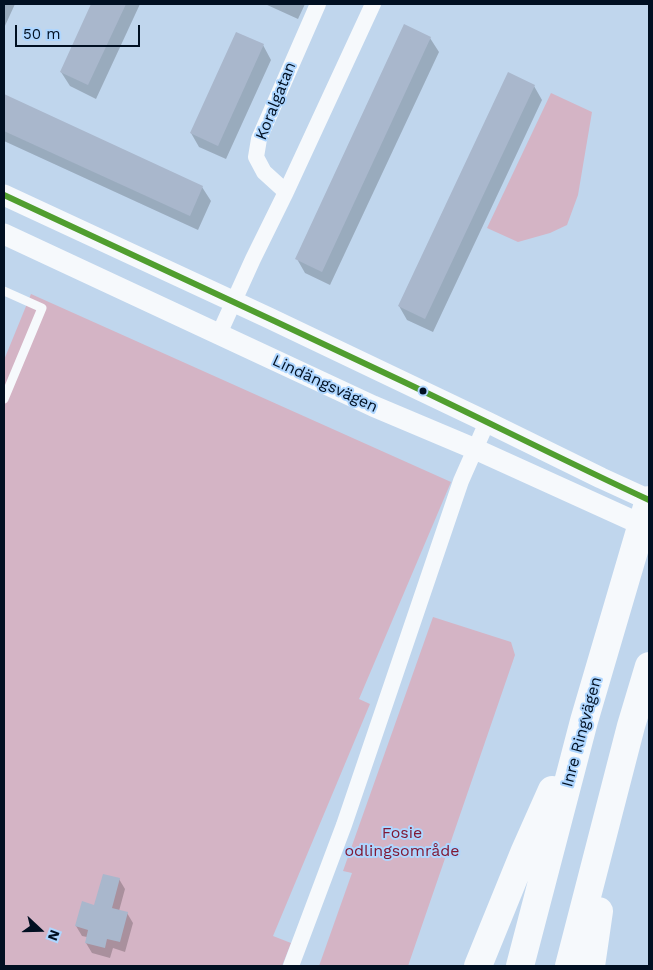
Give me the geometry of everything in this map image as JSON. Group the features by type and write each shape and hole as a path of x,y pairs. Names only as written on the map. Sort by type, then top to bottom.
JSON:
{"highway":[{"name":"Inre Ringvägen","path":"520,966 584,721 649,500"},
{"path":"569,966 631,726 649,666"},
{"path":"478,966 524,853 584,721"},
{"path":"591,966 631,726"}],"street":[{"name":"Koralgatan","path":"286,192 264,172 256,157 259,139 318,4"},
{"path":"219,334 373,4"},
{"path":"4,195 234,302 649,500"},
{"name":"Lindängsvägen","path":"4,234 373,406 591,500 649,528"},
{"path":"291,966 344,825 461,482 487,422"}],"lane":[{"path":"4,291 42,308 4,399"}],"green space":[{"path":"551,93 592,112 578,195 567,225 550,233 518,242 487,228"},
{"path":"31,294 451,482 359,699 370,704 273,936 291,943 282,966 4,966 4,360"},
{"name":"Fosie odlingsområde","path":"433,617 511,642 515,655 408,966 319,966 352,873 343,871"}],"building":[{"path":"91,4 126,4 88,85 60,72"},
{"path":"404,24 431,37 322,272 295,259"},
{"path":"236,32 264,44 218,146 190,133"},
{"path":"508,72 535,85 425,319 398,306"},
{"path":"4,94 203,186 190,216 4,131"},
{"path":"103,874 120,878 112,908 128,912 120,942 107,939 105,948 85,943 88,930 75,926 82,901 94,905"}],"transit line":[{"path":"4,195 404,382 649,500"}]}
